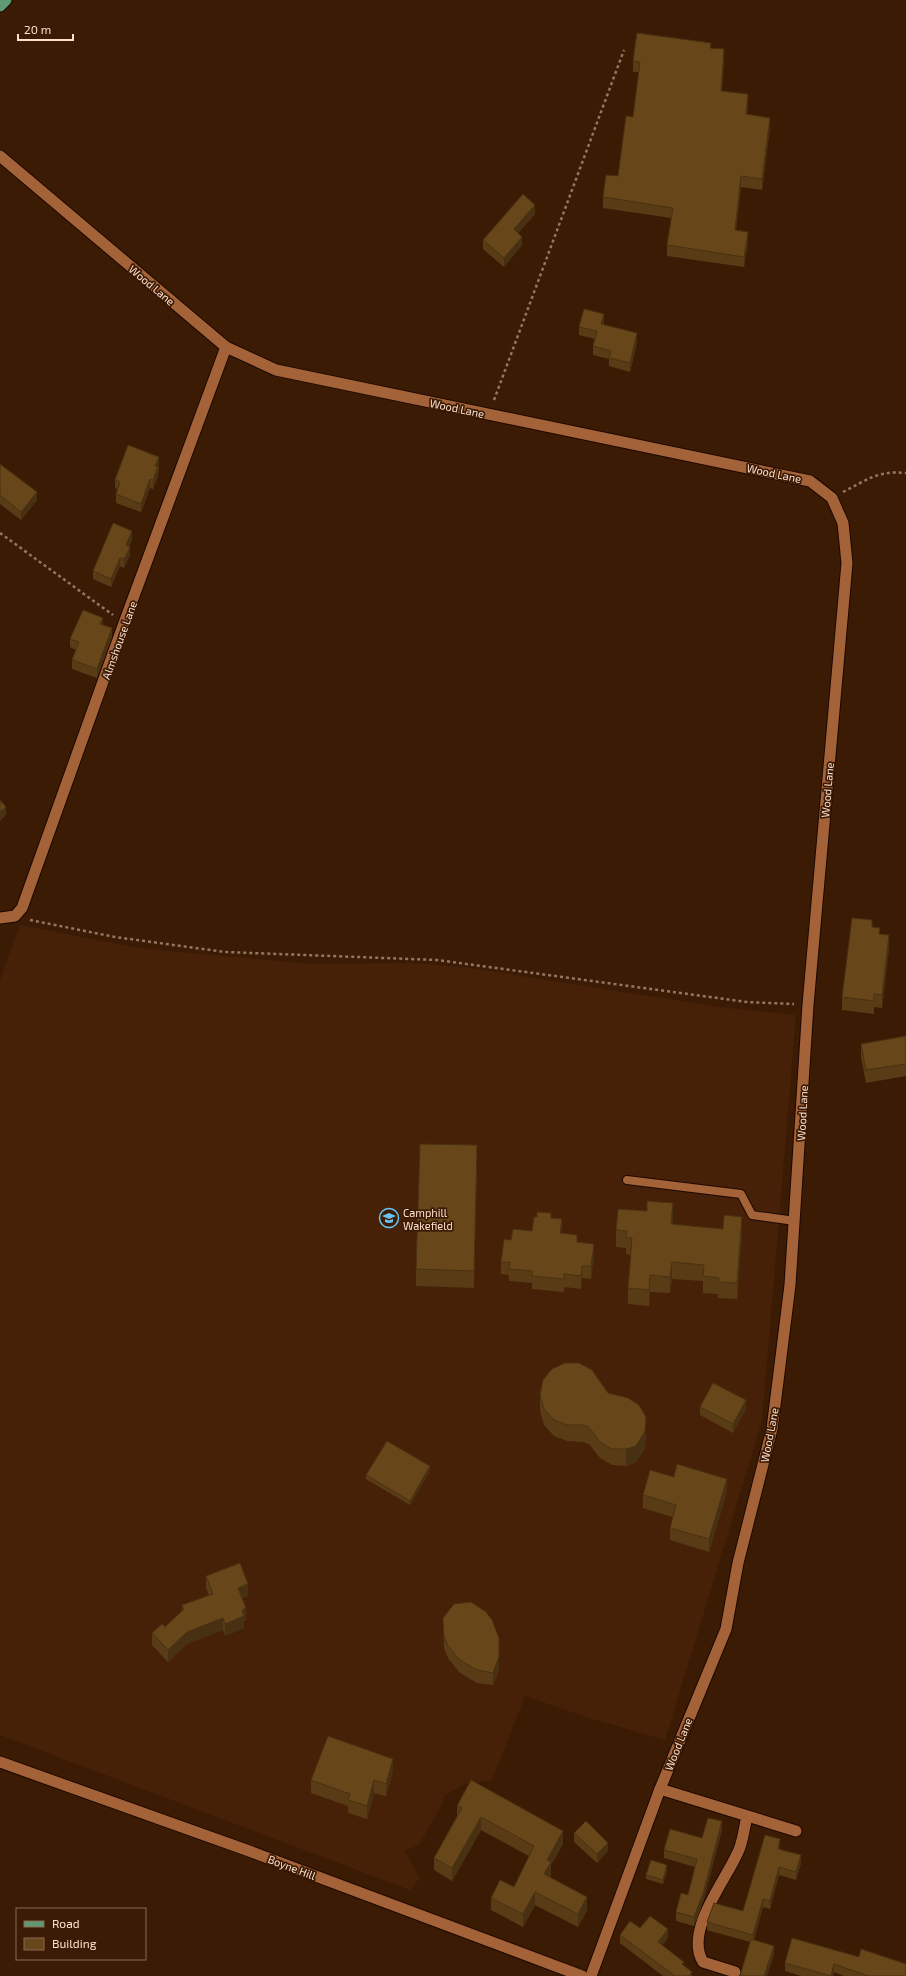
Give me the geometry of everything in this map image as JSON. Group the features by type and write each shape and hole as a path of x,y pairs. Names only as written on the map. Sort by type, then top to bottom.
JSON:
{"main road":[{"path":"0,6 6,0"}],"street":[{"name":"Wood Lane","path":"0,156 226,347 276,370 803,479 810,481 832,498 843,523 847,563 808,1005 790,1285 772,1429 738,1562 726,1629 660,1789 591,1976"},
{"name":"Almshouse Lane","path":"15,916 22,908 124,623 226,347"},
{"path":"0,918 15,916"},
{"name":"Boyne Hill","path":"0,1762 252,1852 582,1976"},
{"path":"660,1789 796,1831"},
{"path":"735,1972 703,1962 698,1954 697,1944 699,1931 708,1908 738,1851 747,1817"}],"lane":[{"path":"627,1180 741,1194 752,1215 795,1221"}],"path":[{"path":"488,415 624,50"},
{"path":"832,498 871,477 890,471 906,473"},
{"path":"0,533 124,623"},
{"path":"15,916 115,937 224,952 437,960 747,1002 808,1005"}],"shaded area":[{"name":"Camphill Wakefield","path":"20,925 138,948 310,964 408,963 463,967 719,1007 796,1015 762,1421 665,1740 586,1717 525,1696 492,1780 465,1784 444,1796 443,1802 419,1845 405,1851 420,1878 410,1890 0,1735 0,980"}],"building":[{"path":"637,33 711,43 710,48 724,49 721,91 748,94 746,114 770,118 762,179 741,176 735,230 748,232 744,257 667,245 673,208 603,197 606,175 618,176 626,116 633,117 640,62 633,61"},
{"path":"523,194 535,205 514,229 522,237 504,258 483,240"},
{"path":"584,309 604,314 601,324 637,333 630,363 609,358 611,351 593,346 597,331 579,327"},
{"path":"128,445 159,457 155,466 158,467 153,480 150,479 141,504 116,494 120,482 115,480"},
{"path":"0,464 37,492 21,512 0,495"},
{"path":"113,523 132,531 126,545 130,547 124,559 120,558 111,579 93,571"},
{"path":"83,610 103,618 100,624 112,628 97,669 72,660 79,642 70,639"},
{"path":"0,800 6,807 0,812"},
{"path":"852,918 872,920 872,927 880,928 879,934 889,935 882,995 874,994 874,1001 842,997"},
{"path":"906,1036 906,1064 866,1070 861,1044"},
{"path":"420,1144 477,1145 474,1271 416,1269"},
{"path":"647,1201 673,1203 671,1224 723,1229 724,1215 742,1217 737,1283 718,1282 719,1278 703,1276 704,1265 672,1262 670,1277 650,1275 649,1290 628,1288 632,1238 626,1238 627,1231 616,1230 618,1209 647,1211"},
{"path":"537,1212 551,1213 551,1218 562,1219 560,1233 577,1235 577,1242 594,1244 591,1266 582,1266 581,1276 564,1274 564,1279 532,1276 532,1271 509,1269 510,1262 501,1262 504,1239 511,1240 513,1229 532,1231 534,1217 537,1217"},
{"path":"565,1363 579,1363 592,1370 608,1393 628,1398 639,1405 646,1417 645,1431 636,1446 626,1449 612,1449 600,1442 589,1427 583,1425 567,1425 554,1420 544,1409 540,1395 543,1380 552,1369"},
{"path":"713,1383 746,1400 733,1424 700,1407"},
{"path":"387,1441 430,1466 410,1501 366,1475"},
{"path":"677,1464 727,1479 709,1539 670,1528 676,1505 643,1495 650,1470 674,1477"},
{"path":"240,1563 248,1584 238,1588 246,1608 242,1610 244,1616 225,1624 223,1618 187,1632 168,1650 152,1633 162,1624 165,1627 184,1609 182,1605 213,1594 206,1576"},
{"path":"471,1602 486,1612 492,1620 499,1638 499,1657 493,1673 477,1670 460,1660 448,1646 444,1636 443,1618 454,1604"},
{"path":"328,1736 393,1759 386,1784 374,1780 367,1806 348,1800 350,1794 311,1780"},
{"path":"471,1780 563,1831 547,1860 551,1862 544,1874 587,1897 578,1914 535,1892 523,1914 491,1898 500,1880 514,1887 534,1846 481,1817 452,1868 434,1858 462,1808 457,1806"},
{"path":"708,1818 722,1821 703,1894 694,1917 676,1912 681,1893 688,1895 697,1859 664,1850 670,1829 702,1838"},
{"path":"586,1821 608,1843 597,1854 574,1833"},
{"path":"765,1835 780,1839 778,1849 801,1855 796,1872 779,1867 770,1901 763,1899 753,1935 707,1922 714,1903 743,1911"},
{"path":"651,1860 667,1865 663,1880 646,1875"},
{"path":"650,1916 668,1929 658,1942 684,1962 682,1964 692,1972 689,1976 675,1976 620,1935 630,1921 640,1928"},
{"path":"792,1938 859,1957 861,1949 906,1964 906,1976 869,1976 834,1964 831,1976 785,1963"},
{"path":"751,1939 774,1946 764,1976 740,1976"}],"place":[{"name":"Camphill Wakefield","path":"389,1218"}]}
